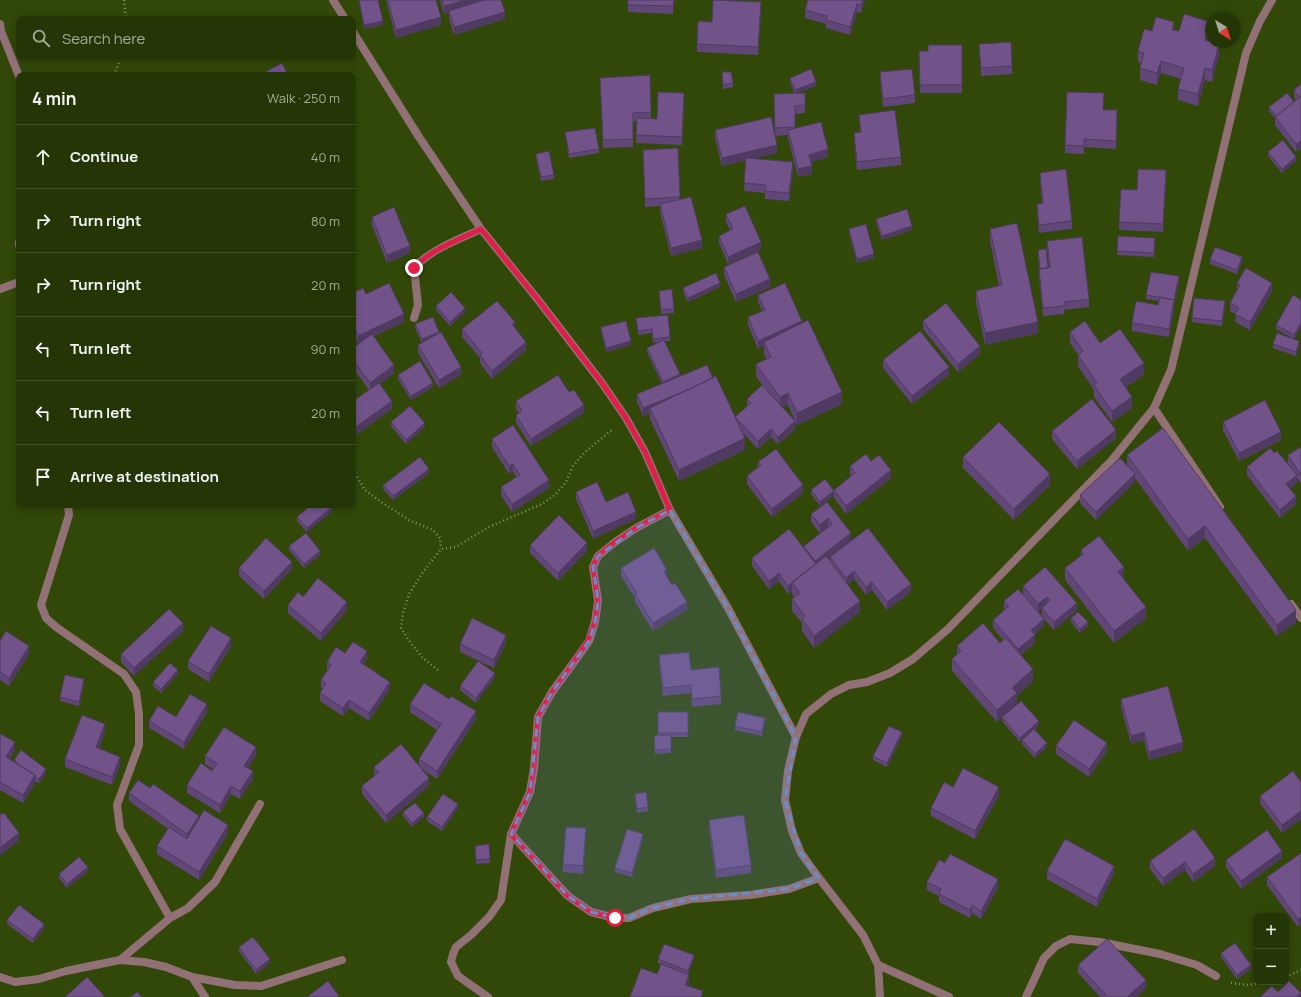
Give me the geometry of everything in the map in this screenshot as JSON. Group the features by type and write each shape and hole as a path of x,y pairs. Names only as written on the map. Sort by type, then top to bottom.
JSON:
{"street":[{"path":"333,0 343,16"},
{"path":"880,997 878,965 863,935 801,853 792,831 785,800 788,771 796,737 806,714 831,694 849,685 867,682 890,673 913,659 948,629 1112,460 1154,408 1171,370 1246,53 1260,21 1272,0"},
{"path":"0,24 1,31 17,72"},
{"path":"356,37 419,137 481,229 602,383 626,418 645,452 670,510 728,608 796,737"},
{"path":"414,318 418,305 414,268 420,261 446,246 481,229"},
{"path":"0,289 16,283"},
{"path":"1154,408 1226,516"},
{"path":"68,508 69,515 41,605 46,618 56,627 124,674 136,692 140,714 139,745 117,805 120,829 170,918"},
{"path":"488,997 458,976 451,962 456,947 489,917 501,900 511,834 530,792 534,768 538,717 552,692 588,641 595,622 598,601 593,567 598,556 615,542 670,510"},
{"path":"1287,599 1301,618"},
{"path":"120,960 170,918 188,908 216,882 260,804"},
{"path":"511,834 568,896 591,912 615,918 628,918 653,908 691,899 750,895 789,889 819,878"},
{"path":"1026,997 1044,958 1056,946 1070,939 1100,942 1160,954 1197,965 1216,976"},
{"path":"0,978 15,982 39,979 120,960 144,962 166,967 192,977 234,985 261,986 342,960"},
{"path":"878,965 949,997"},
{"path":"192,977 205,997"}],"path":[{"path":"124,0 126,16"},
{"path":"115,72 120,60"},
{"path":"438,670 422,657 401,628 409,594 422,572 441,549 456,547 489,527 542,504 556,494 566,482 572,466 585,452 626,418"},
{"path":"356,475 365,490 381,502 408,520 433,530 440,538 441,549"},
{"path":"1289,976 1301,970"},
{"path":"1216,976 1230,983 1253,983"}],"highlighted area":[{"path":"670,510 728,608 796,737 785,800 801,853 819,878 789,889 691,899 653,908 629,918 615,918 591,912 568,896 511,834 530,792 538,717 552,692 589,641 595,622 598,601 593,567 598,556 636,528"}],"building":[{"path":"359,0 378,0 383,21 364,25"},
{"path":"388,0 436,0 441,17 396,30"},
{"path":"442,0 466,0 444,6"},
{"path":"484,0 501,0 505,12 454,27 449,11"},
{"path":"628,0 674,0 673,6 628,5"},
{"path":"713,0 761,2 758,47 697,44 698,21 712,22"},
{"path":"808,0 863,0 861,5 857,4 850,27 826,20 827,16 805,10"},
{"path":"1184,14 1205,20 1205,48 1218,48 1212,70 1205,68 1198,94 1178,89 1184,68 1161,61 1157,73 1140,68 1144,53 1138,51 1144,29 1152,31 1156,17 1174,22 1172,30 1179,31"},
{"path":"1011,42 1012,66 981,68 979,44"},
{"path":"928,45 962,45 962,85 920,85 919,51 928,51"},
{"path":"282,63 286,72 266,72"},
{"path":"811,69 816,82 795,90 790,78"},
{"path":"912,69 915,95 883,99 880,72"},
{"path":"722,72 731,72 733,83 723,85"},
{"path":"650,75 651,112 633,113 633,139 603,140 600,78"},
{"path":"1301,84 1301,141 1296,144 1275,117 1300,97 1294,90"},
{"path":"658,92 684,93 682,137 636,135 637,118 657,119"},
{"path":"1067,92 1104,93 1103,110 1117,110 1116,141 1084,139 1084,146 1065,145"},
{"path":"805,93 805,105 795,106 795,127 775,128 774,94"},
{"path":"1287,93 1294,102 1276,116 1269,107"},
{"path":"895,110 901,157 857,162 854,133 861,132 859,115"},
{"path":"771,117 777,145 722,158 715,130"},
{"path":"821,122 828,149 809,155 812,166 798,169 788,130"},
{"path":"595,128 599,149 569,154 565,132"},
{"path":"1283,140 1296,157 1282,169 1268,152"},
{"path":"678,148 680,197 645,199 643,150"},
{"path":"549,151 554,175 541,177 536,154"},
{"path":"746,158 793,162 789,193 765,191 766,185 744,183"},
{"path":"1066,169 1072,221 1039,225 1037,204 1043,203 1040,173"},
{"path":"1138,169 1166,170 1163,224 1119,222 1121,189 1137,190"},
{"path":"691,197 702,240 671,248 660,204"},
{"path":"745,206 761,242 728,257 719,236 733,229 726,214"},
{"path":"394,207 410,246 387,255 372,217"},
{"path":"907,209 912,226 882,236 876,219"},
{"path":"1017,223 1038,322 985,333 976,291 1002,285 990,229"},
{"path":"866,224 874,254 857,259 849,229"},
{"path":"1118,236 1155,238 1154,253 1117,251"},
{"path":"1082,237 1089,299 1064,302 1064,306 1043,308 1039,269 1050,267 1047,241"},
{"path":"1215,247 1242,257 1237,270 1210,260"},
{"path":"1046,249 1048,268 1040,269 1038,250"},
{"path":"758,252 770,279 736,294 724,267"},
{"path":"1246,268 1272,283 1250,322 1235,314 1239,308 1230,303 1240,285 1237,283"},
{"path":"1151,272 1179,276 1174,300 1146,295"},
{"path":"716,273 720,283 688,298 683,288"},
{"path":"389,283 404,314 358,336 356,331 356,292 363,288 366,294"},
{"path":"785,283 802,321 758,341 748,317 765,310 758,295"},
{"path":"672,289 674,309 661,310 659,291"},
{"path":"451,292 465,308 450,322 436,306"},
{"path":"1293,295 1301,300 1301,323 1294,335 1276,325"},
{"path":"1160,297 1174,300 1169,329 1132,323 1136,301 1158,305"},
{"path":"1194,298 1225,301 1222,321 1192,318"},
{"path":"497,301 515,322 512,324 526,342 492,371 480,355 482,353 462,329"},
{"path":"946,303 980,346 958,364 923,321"},
{"path":"668,315 670,337 653,339 652,329 638,331 636,318"},
{"path":"433,317 439,332 422,339 415,324"},
{"path":"808,320 842,392 797,413 788,393 780,397 756,364 771,357 764,342"},
{"path":"626,321 631,341 606,348 601,327"},
{"path":"1085,321 1100,343 1120,329 1144,363 1120,379 1132,397 1112,411 1094,385 1097,383 1078,355 1083,351 1070,332"},
{"path":"920,331 949,367 912,396 883,360"},
{"path":"441,332 461,367 439,380 418,345"},
{"path":"1277,333 1299,341 1296,352 1273,344"},
{"path":"372,334 394,365 370,383 356,364 356,346"},
{"path":"664,340 680,374 663,382 647,348"},
{"path":"420,361 433,383 411,396 398,375"},
{"path":"707,365 713,378 643,408 637,394"},
{"path":"558,375 569,392 574,390 584,405 531,439 516,415 522,411 516,401"},
{"path":"716,376 745,438 679,470 650,408"},
{"path":"379,383 392,401 356,427 356,399"},
{"path":"762,385 795,421 778,437 771,429 758,441 735,417 751,403 747,399"},
{"path":"1092,399 1116,430 1077,461 1052,431"},
{"path":"1265,400 1281,432 1239,453 1223,422"},
{"path":"410,406 425,423 406,440 391,422"},
{"path":"999,422 1050,474 1014,509 963,457"},
{"path":"513,425 549,480 512,504 501,487 520,475 513,464 509,466 492,439"},
{"path":"1163,428 1296,610 1277,625 1205,526 1188,539 1127,455"},
{"path":"1301,447 1301,475 1288,455"},
{"path":"1270,448 1274,453 1277,451 1297,475 1286,484 1296,496 1280,510 1247,467"},
{"path":"776,449 803,485 772,509 747,476 761,465 758,462"},
{"path":"866,454 871,461 879,455 891,470 846,506 834,490 855,473 850,466"},
{"path":"420,457 429,469 393,496 383,485"},
{"path":"1120,458 1135,474 1096,512 1080,495"},
{"path":"825,479 834,491 820,502 811,490"},
{"path":"597,482 606,502 628,492 636,512 593,531 576,492"},
{"path":"827,502 851,533 815,561 804,546 832,524 828,518 820,525 811,514"},
{"path":"308,508 331,508 307,528 297,517"},
{"path":"559,515 587,543 558,573 530,545"},
{"path":"868,528 911,584 887,602 872,582 866,587 854,571 846,578 830,557"},
{"path":"789,529 816,564 788,586 779,573 769,581 752,558"},
{"path":"306,533 320,551 304,564 289,546"},
{"path":"1099,536 1124,567 1118,572 1146,607 1114,631 1065,568 1083,554 1081,550"},
{"path":"266,538 292,562 264,591 239,568"},
{"path":"654,548 667,570 664,572 672,585 675,583 687,602 653,623 635,594 637,593 621,568"},
{"path":"826,556 860,601 814,636 802,619 805,616 792,599 800,593 792,582"},
{"path":"1045,567 1077,603 1054,622 1042,608 1050,600 1047,597 1038,604 1023,586"},
{"path":"318,578 347,602 321,633 288,605 298,592 303,597"},
{"path":"1018,589 1044,619 1031,630 1035,635 1018,649 993,620 1009,606 1004,601"},
{"path":"169,609 183,623 134,668 121,654"},
{"path":"1078,612 1088,622 1080,629 1071,618"},
{"path":"472,618 506,635 494,660 460,644"},
{"path":"983,623 1000,643 1006,638 1033,669 1012,688 1017,693 997,710 952,659 961,651 957,646"},
{"path":"211,626 231,638 209,674 188,661"},
{"path":"6,631 29,646 9,678 0,672 0,641"},
{"path":"353,642 367,651 360,662 390,682 369,713 349,700 343,708 320,693 326,683 321,680 331,665 327,662 336,647 345,653"},
{"path":"689,652 691,670 719,667 721,696 692,699 691,685 663,688 659,655"},
{"path":"478,661 495,673 476,698 460,686"},
{"path":"170,663 178,670 161,689 153,682"},
{"path":"65,675 84,679 79,702 60,697"},
{"path":"424,683 449,699 451,696 476,711 437,771 419,759 441,724 410,704"},
{"path":"1168,686 1183,742 1149,752 1144,732 1131,736 1121,699"},
{"path":"190,694 207,704 184,742 149,721 158,706 176,717"},
{"path":"1021,701 1039,721 1020,738 1002,717"},
{"path":"658,712 688,712 688,733 658,733"},
{"path":"738,712 765,718 762,732 735,726"},
{"path":"82,715 105,724 96,747 120,757 112,777 65,759"},
{"path":"1074,720 1107,743 1089,769 1056,746"},
{"path":"889,726 902,732 887,763 873,756"},
{"path":"224,727 256,747 244,766 253,771 240,791 231,786 220,805 187,785 201,763 212,771 217,763 205,756"},
{"path":"1034,729 1047,743 1035,754 1022,740"},
{"path":"1,734 15,742 6,757 35,775 23,795 0,782"},
{"path":"671,735 671,749 655,750 654,736"},
{"path":"401,744 429,778 386,815 362,786 379,772 374,767"},
{"path":"21,750 46,769 39,779 14,760"},
{"path":"963,768 999,787 975,831 931,808 944,782 953,787"},
{"path":"1293,771 1301,782 1301,811 1282,825 1260,796"},
{"path":"138,780 150,788 153,784 199,816 187,834 129,793"},
{"path":"646,792 648,807 637,809 635,794"},
{"path":"443,794 458,804 442,827 427,817"},
{"path":"415,803 424,813 412,823 403,812"},
{"path":"204,810 228,825 199,872 157,846 169,827 187,839"},
{"path":"0,813 2,815 4,813 19,833 0,848"},
{"path":"744,815 751,865 716,870 709,820"},
{"path":"566,827 586,828 583,866 563,864"},
{"path":"627,829 643,834 632,873 615,868"},
{"path":"1194,829 1215,858 1193,874 1185,862 1163,878 1150,861"},
{"path":"1267,830 1282,851 1241,881 1226,860"},
{"path":"1065,839 1114,866 1097,899 1047,871"},
{"path":"489,844 490,859 476,860 475,846"},
{"path":"1301,853 1301,917 1298,919 1267,877"},
{"path":"950,854 998,879 981,911 972,905 970,910 939,894 941,889 927,882 939,860 945,863"},
{"path":"79,857 88,867 67,884 59,874"},
{"path":"19,905 44,924 33,939 7,920"},
{"path":"253,937 270,959 256,970 239,947"},
{"path":"1107,939 1146,980 1127,997 1108,997 1078,965"},
{"path":"1235,943 1251,965 1237,975 1221,953"},
{"path":"664,944 694,955 688,971 658,959"},
{"path":"661,964 689,975 685,985 703,991 701,997 630,997 641,968 657,974"},
{"path":"87,977 105,997 65,997"},
{"path":"328,981 339,996 307,997"},
{"path":"1289,981 1301,993 1296,997 1260,997 1272,986 1278,992 1285,985 1289,985"},
{"path":"137,992 142,997 131,997"}],"route":[{"path":"414,268 420,261 446,246 481,229 602,383 626,418 645,452 670,510 636,528 598,556 593,567 598,601 595,622 588,641 552,692 538,717 534,768 530,792 511,834 568,896 591,912 615,918"}]}
